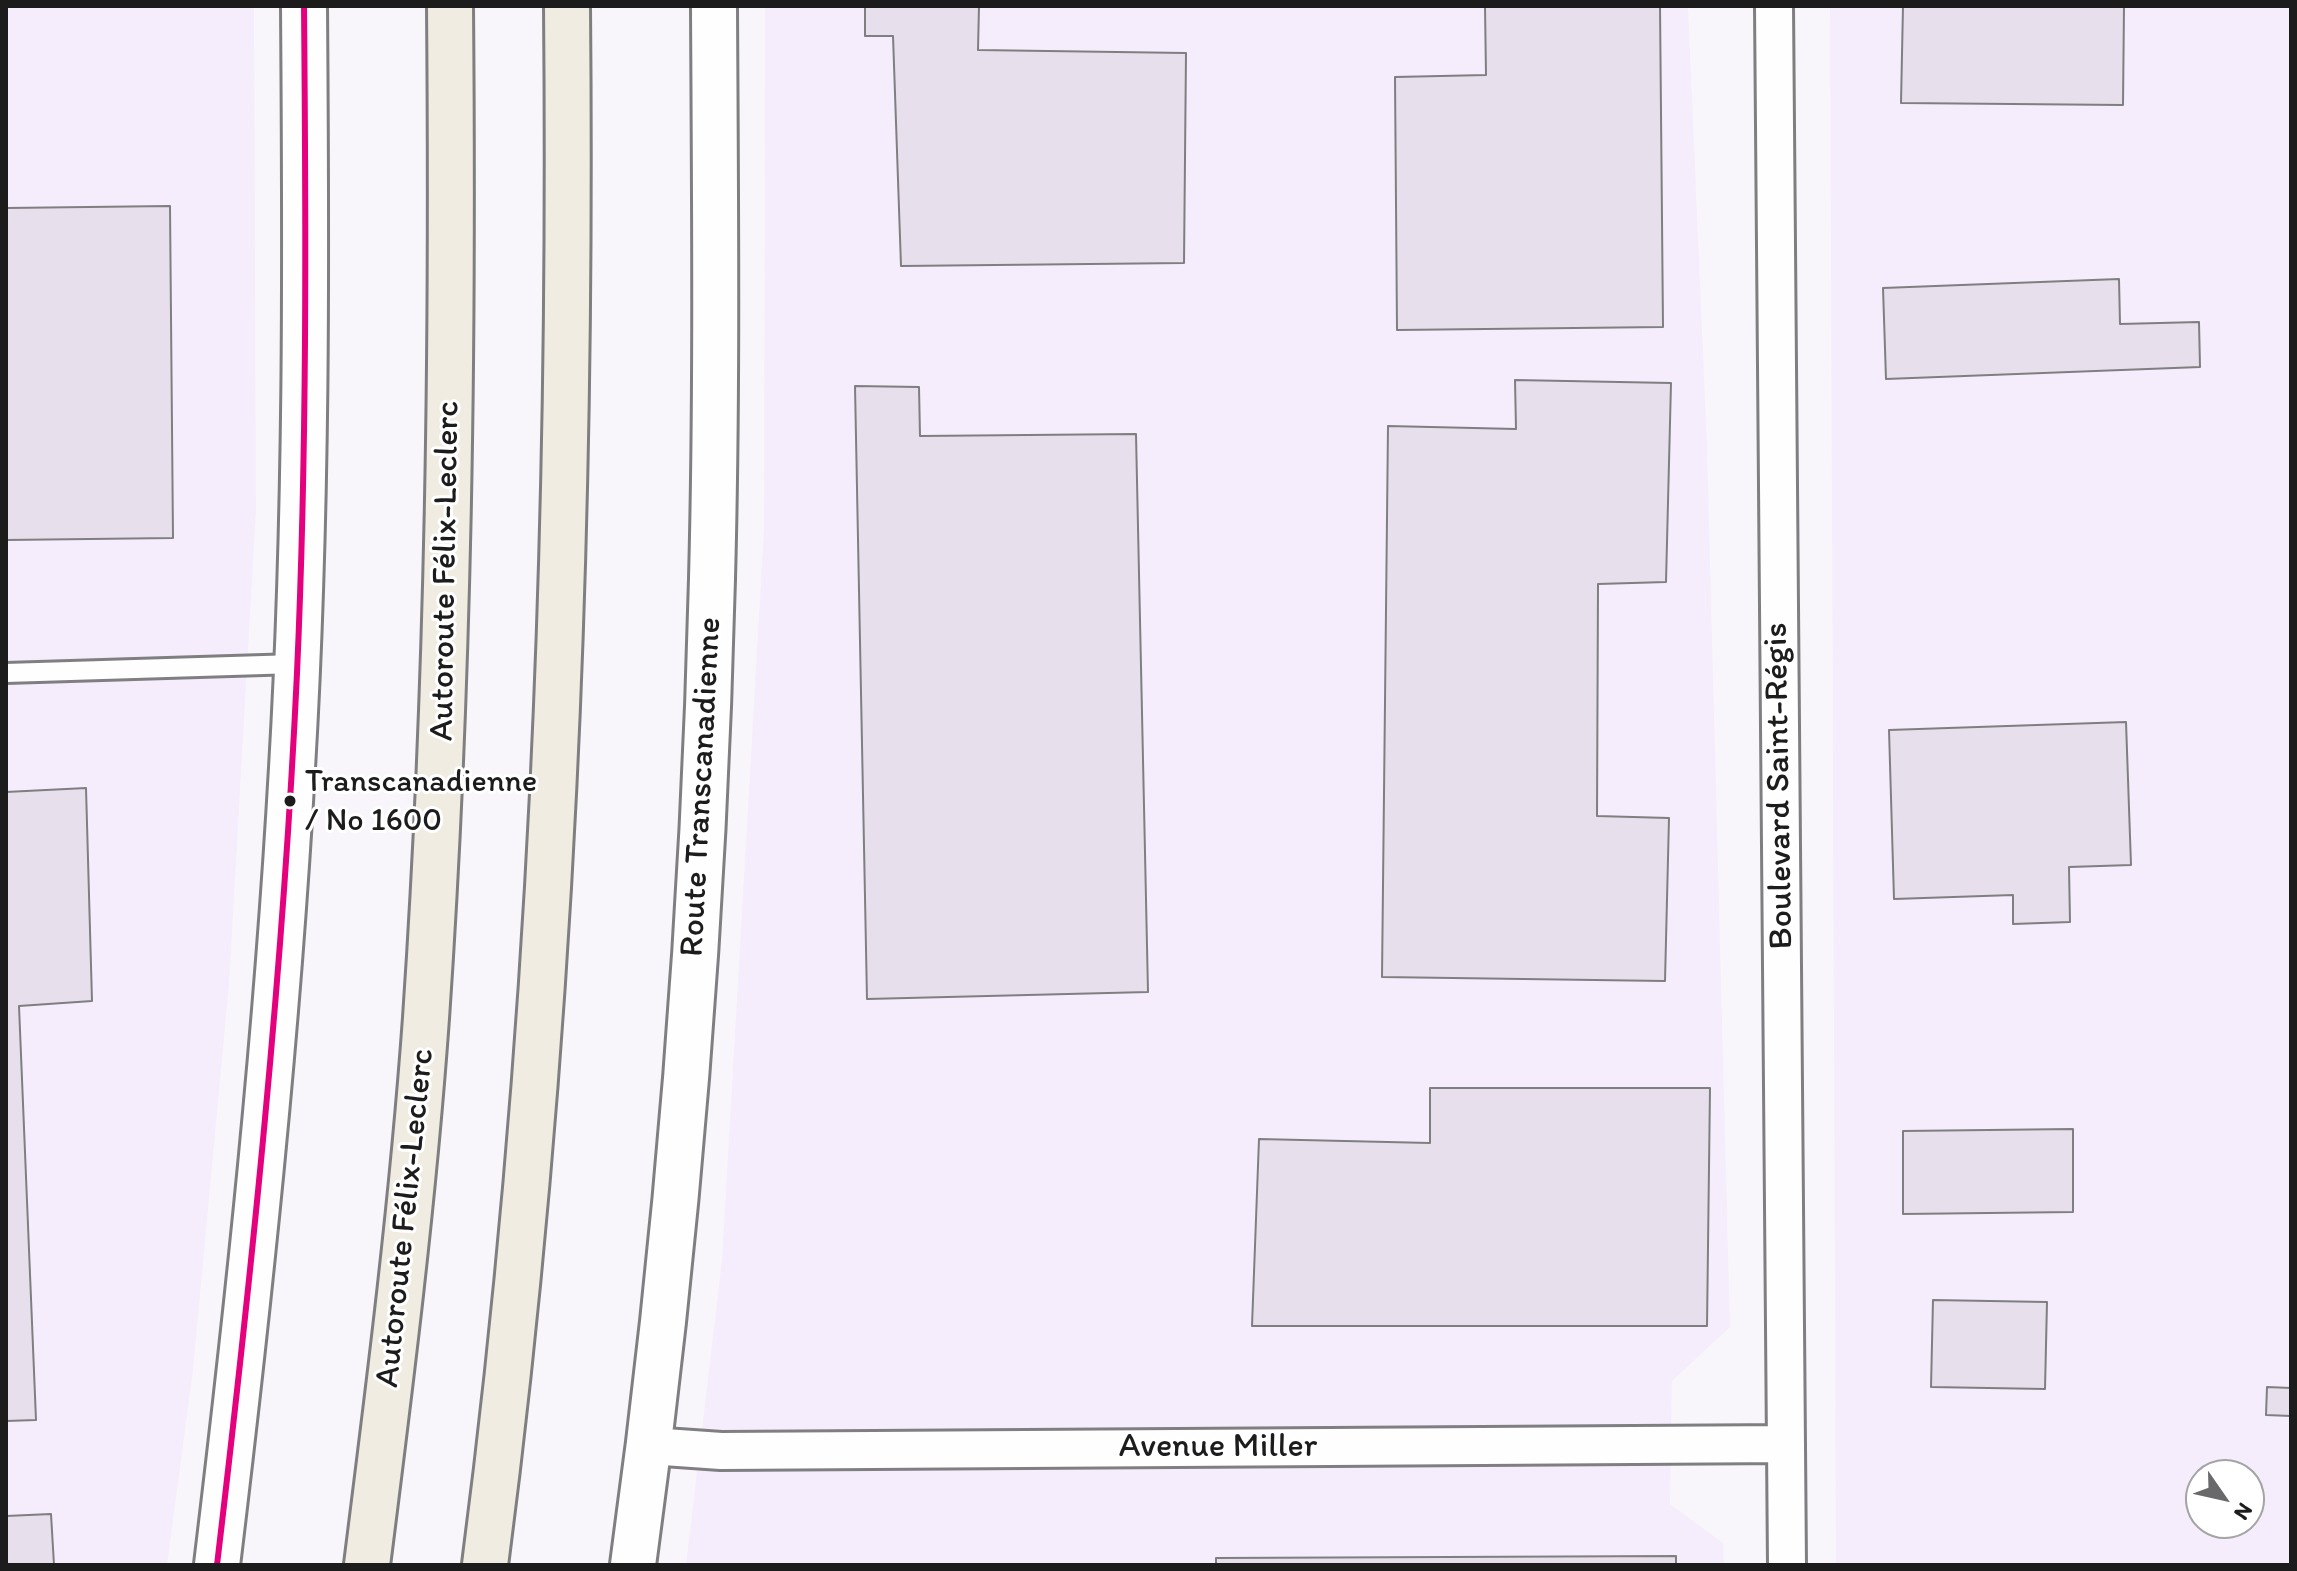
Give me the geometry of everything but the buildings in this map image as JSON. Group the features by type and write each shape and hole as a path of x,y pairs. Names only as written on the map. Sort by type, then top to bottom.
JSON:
{"highway":[{"name":"Autoroute Félix-Leclerc","path":"367,1565 413,1173 440,770 450,512 450,6"},
{"path":"485,1565 524,1218 557,757 568,400 567,6"}],"main road":[{"path":"217,1565 268,1110 293,765 305,374 304,6"},
{"name":"Route Transcanadienne","path":"633,1565 650,1446 688,1051 704,769 715,417 714,6"}],"street":[{"name":"Boulevard Saint-Régis","path":"1774,6 1787,1565"},
{"name":"Avenue Miller","path":"650,1446 737,1451 1786,1444"}],"lane":[{"path":"6,673 296,664"}],"shaded area":[{"path":"6,6 254,6 256,509 229,984 193,1370 167,1565 6,1565"},
{"path":"765,6 1688,6 1707,445 1730,1327 1672,1381 1670,1504 1723,1543 1724,1565 686,1565 722,1260 764,529"},
{"path":"1830,6 2291,6 2291,1565 1836,1565"}],"transit line":[{"path":"217,1565 265,1120 291,785 304,423 304,6"}],"place":[{"name":"Transcanadienne / No 1600","path":"290,801"}]}
